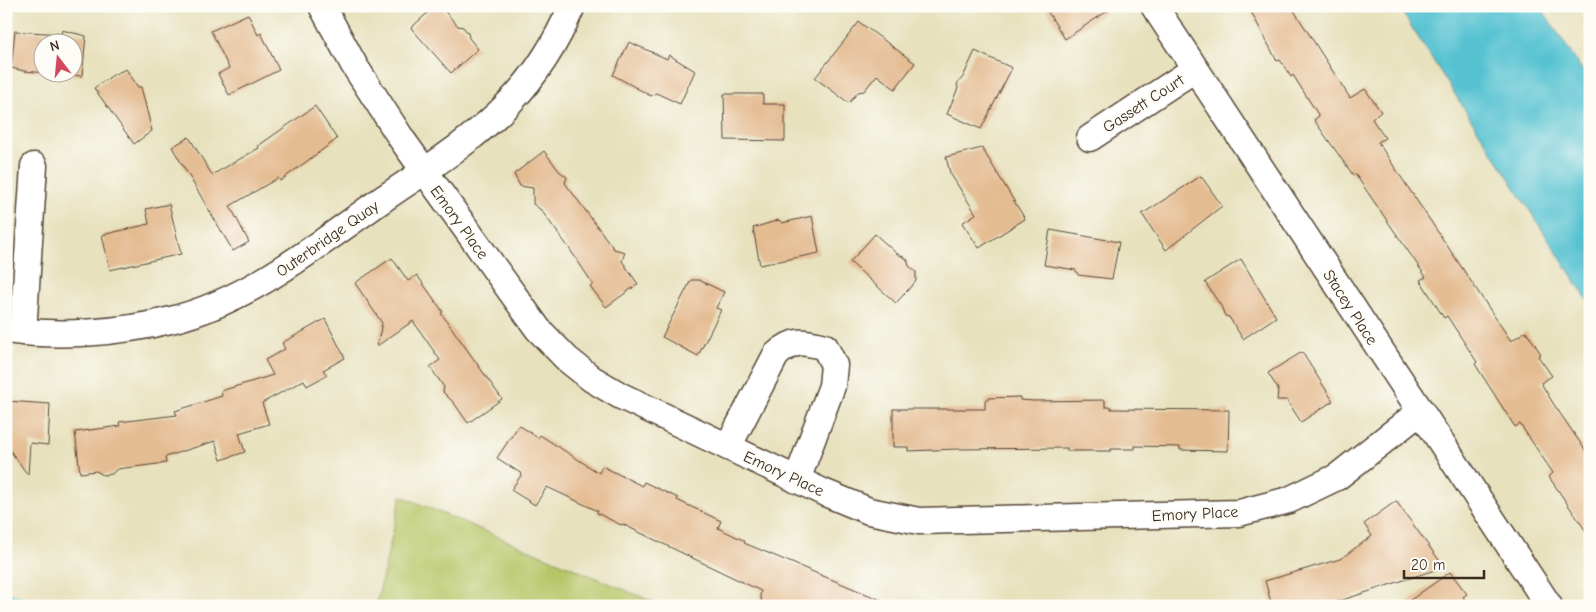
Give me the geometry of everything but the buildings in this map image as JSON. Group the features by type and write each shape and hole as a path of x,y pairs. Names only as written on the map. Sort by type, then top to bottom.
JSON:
{"street":[{"name":"Emory Place","path":"322,6 354,65 424,171 538,329 566,359 592,379 621,396 797,480 869,511 919,521 1239,513 1290,500 1338,477 1421,411"},
{"name":"Outerbridge Quay","path":"15,331 67,333 125,329 172,320 217,304 269,278 478,133 512,100 542,64 561,31 572,6"},
{"name":"Stacey Place","path":"1154,6 1548,606"},
{"name":"Gassett Court","path":"1090,138 1195,69"},
{"path":"15,331 34,166"},
{"path":"728,447 776,355 786,346 806,341 825,348 834,365 832,386 797,480"}],"green space":[{"path":"401,496 663,606 376,606"}],"water":[{"path":"1398,6 1540,6 1590,82 1590,304"}],"waterway":[{"path":"6,596 40,606"}]}
